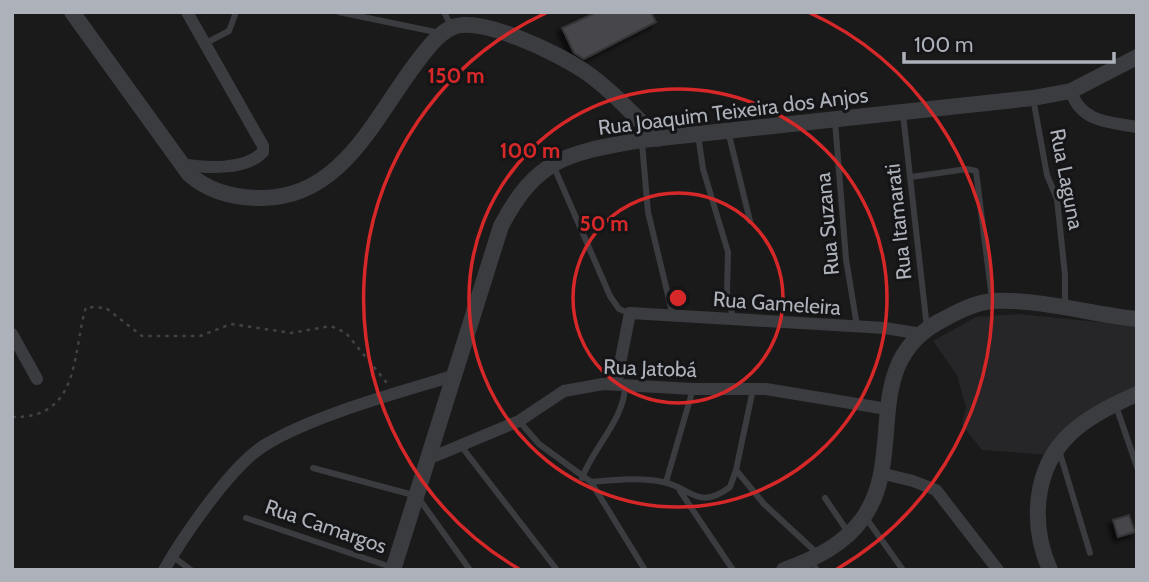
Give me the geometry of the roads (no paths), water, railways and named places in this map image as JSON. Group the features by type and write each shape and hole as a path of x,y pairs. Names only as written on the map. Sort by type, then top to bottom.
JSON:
{"street":[{"path":"72,12 181,164 198,182 222,193 262,198 305,191 334,174 424,54 447,31 478,26 495,30 560,57 584,71 614,96 650,140"},
{"path":"181,164 241,164 257,158 263,152 263,146 187,12"},
{"name":"Rua Joaquim Teixeira dos Anjos","path":"394,569 501,226 529,182 552,162 593,149 650,140 1033,98 1071,91 1137,57"},
{"path":"1071,91 1075,105 1088,116 1137,127"},
{"path":"784,570 815,562 849,534 865,516 880,473 887,409 895,368 925,331 966,307 992,301 1137,319"},
{"path":"620,385 630,313"},
{"name":"Rua Gameleira","path":"630,313 925,331"},
{"path":"12,334 37,379"},
{"path":"164,570 239,466 264,446 287,434 396,393 453,376"},
{"name":"Rua Jatobá","path":"428,459 519,421 564,391 578,386 753,389 887,409"},
{"path":"1050,570 1037,534 1036,506 1043,480 1058,448 1080,425 1137,394"},
{"path":"880,473 936,490 998,570"}],"lane":[{"path":"206,43 229,31 236,12"},
{"path":"339,12 447,31 444,12"},
{"name":"Rua Laguna","path":"1033,98 1046,175 1057,199 1065,275 1065,309"},
{"name":"Rua Itamarati","path":"903,112 925,331"},
{"name":"Rua Suzana","path":"835,118 846,259 857,328"},
{"path":"727,131 750,221"},
{"path":"698,135 702,169 728,252 727,292 733,320"},
{"path":"650,140 648,212 673,316"},
{"path":"552,162 610,296 619,309 630,313"},
{"path":"911,177 967,169 976,172 992,301"},
{"path":"582,478 588,462 619,410 620,385"},
{"path":"666,482 693,389"},
{"path":"590,482 625,479 666,482 695,498 721,493 730,487 737,470 753,389"},
{"path":"1115,404 1137,467"},
{"path":"519,421 540,444 590,482 645,570"},
{"path":"461,446 557,570"},
{"path":"1058,448 1090,553"},
{"path":"313,468 417,496 470,570"},
{"path":"737,470 815,562"},
{"path":"679,490 733,570"},
{"path":"825,498 849,534"},
{"path":"865,516 903,570"},
{"name":"Rua Camargos","path":"246,518 394,569"},
{"path":"172,556 191,570"}]}
